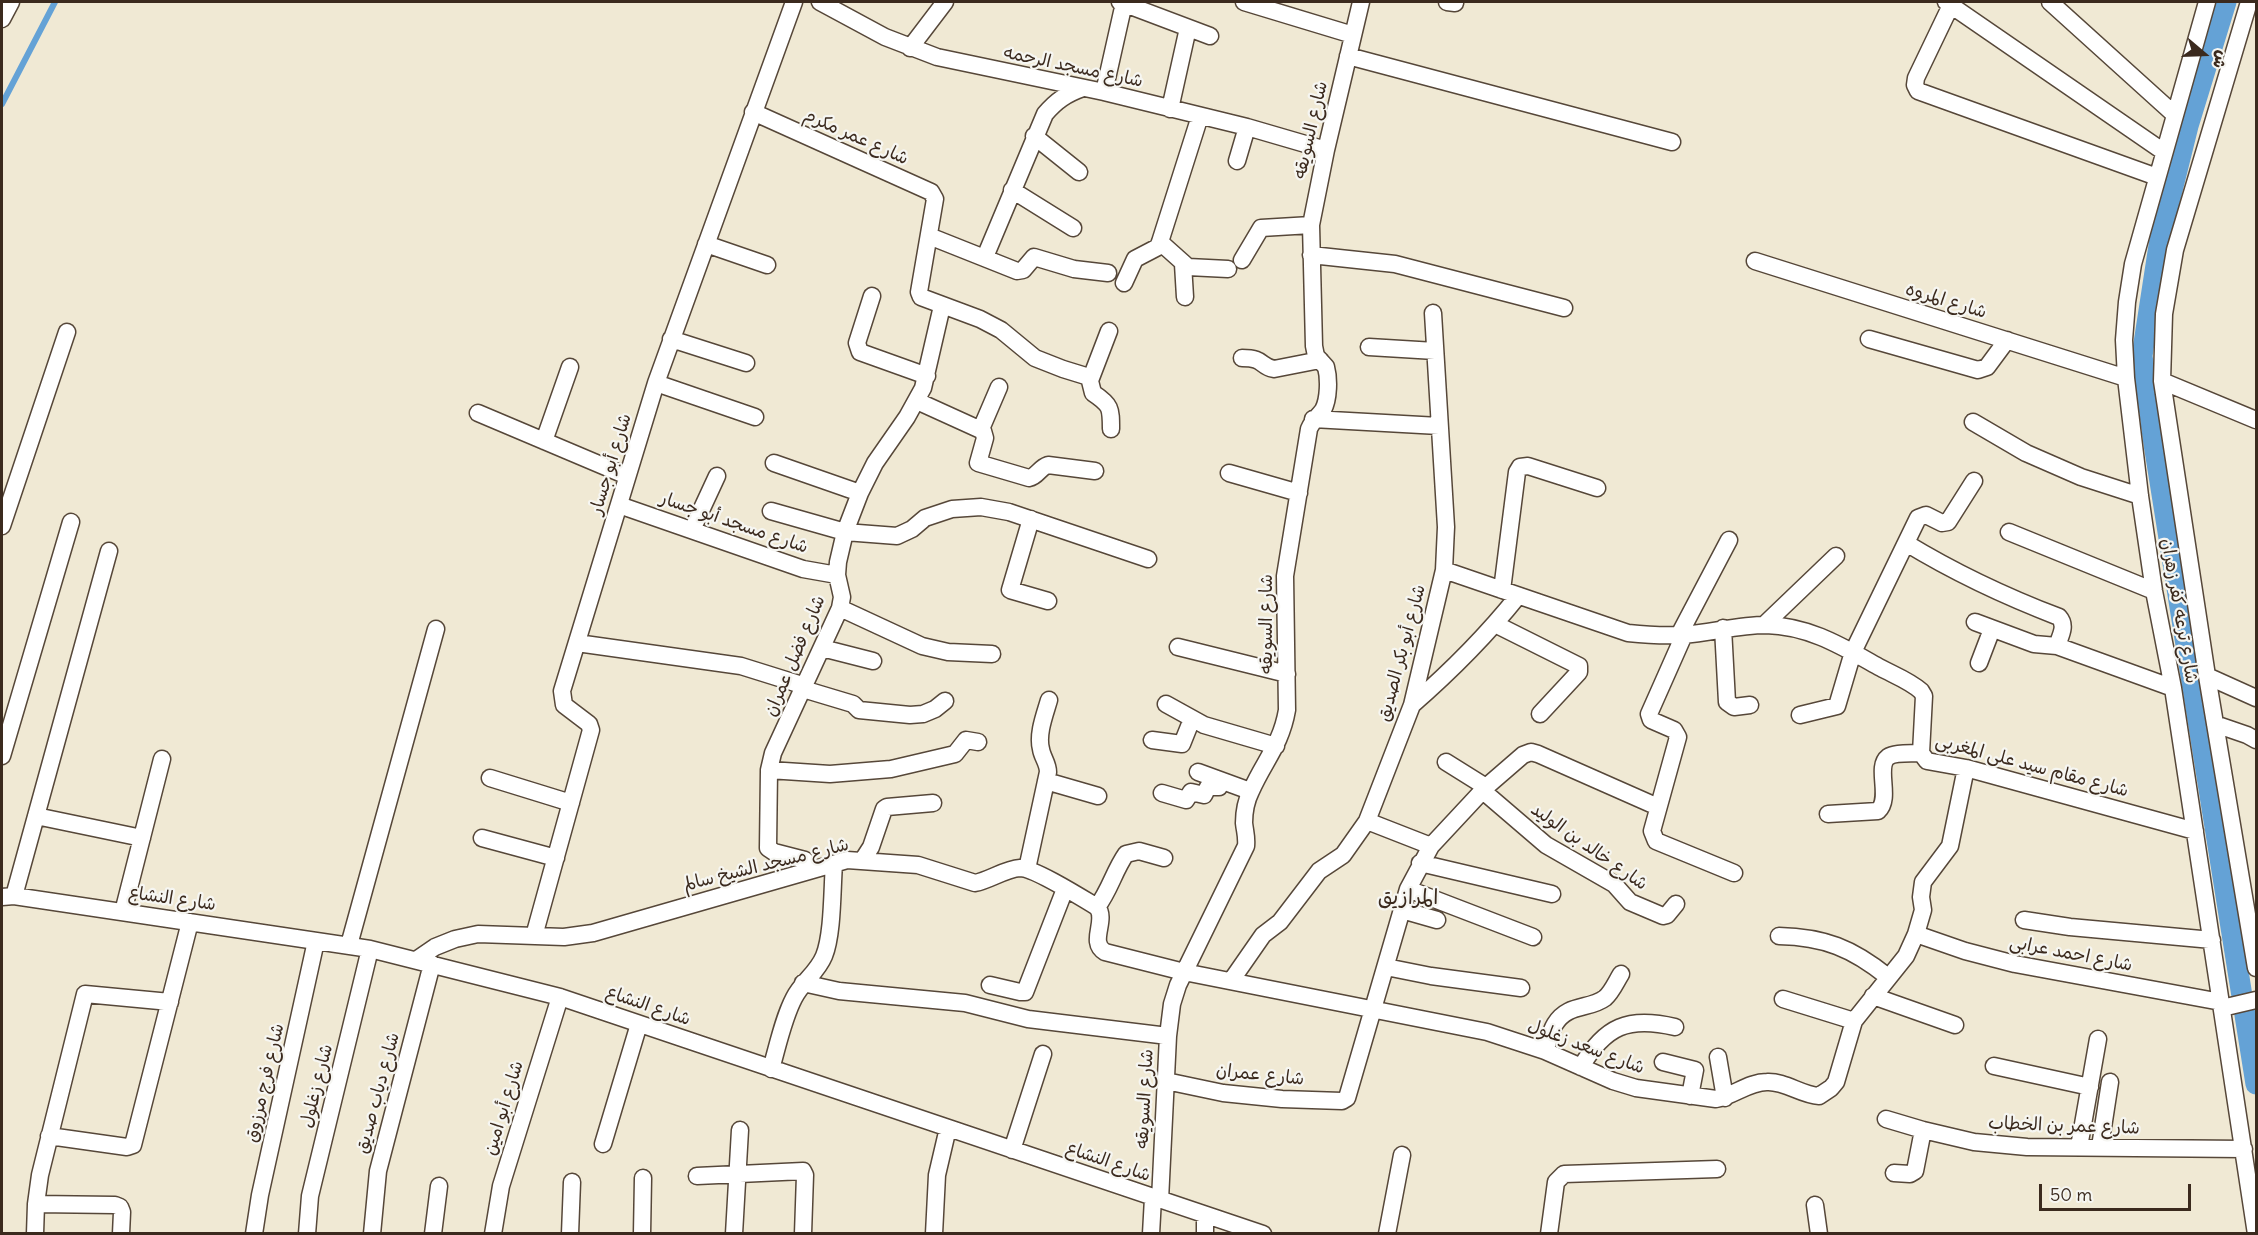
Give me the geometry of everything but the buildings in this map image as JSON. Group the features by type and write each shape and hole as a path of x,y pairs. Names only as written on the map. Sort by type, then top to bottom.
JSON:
{"street":[{"path":"2,20 11,2"},
{"name":"شارع أبو جسار","path":"534,936 591,730 589,724 567,708 562,696 656,383 794,2"},
{"name":"شارع مسجد الرحمه","path":"820,2 910,48 965,64 1104,92 1247,127 1326,150"},
{"path":"910,48 945,2"},
{"path":"1104,92 1122,2 1210,36"},
{"path":"1244,2 1353,35"},
{"name":"شارع السويقه","path":"1151,1233 1157,1199 1172,1004 1184,972 1246,846 1244,813 1250,791 1276,746 1287,710 1285,576 1309,429 1313,419 1324,408 1326,401 1327,371 1314,346 1311,225 1361,2"},
{"path":"2050,2 2175,115"},
{"name":"شارع ترعه كفر زهران","path":"2207,2 2131,273 2124,340 2139,496 2173,688 2256,1233"},
{"name":"شارع ترعه كفر زهران","path":"2249,2 2175,250 2164,314 2162,381 2207,676 2256,968"},
{"path":"2157,177 1918,91 1915,85 1916,78 1948,3 2164,152"},
{"path":"1170,109 1188,28"},
{"path":"1348,56 1672,142"},
{"path":"985,257 1045,114 1055,102 1068,93 1083,88"},
{"name":"شارع عمر مكرم","path":"753,112 931,192 935,196 935,202 929,236"},
{"path":"1124,283 1135,259 1158,247 1200,116"},
{"path":"1237,161 1247,127"},
{"path":"1034,136 1079,172"},
{"path":"1012,190 1073,228"},
{"path":"1242,260 1261,228 1311,225"},
{"path":"1091,378 1035,358 1001,330 980,319 924,300 919,294 929,236 1017,271 1023,270 1035,257 1074,269 1108,273"},
{"path":"1160,242 1183,264 1194,268 1228,269"},
{"path":"706,244 767,265"},
{"path":"1311,255 1405,267 1564,308"},
{"name":"شارع المروه","path":"1755,261 2126,378"},
{"path":"1183,264 1185,297"},
{"path":"872,296 857,343 860,352 927,376"},
{"name":"شارع فضل عمران","path":"812,870 805,860 774,852 768,848 769,770 773,753 840,608 842,597 837,575 845,532 875,463 917,401 927,376 942,306"},
{"name":"شارع أبو بكر الصديق","path":"1231,981 1263,935 1280,922 1319,871 1343,855 1367,821 1412,705 1444,570 1446,527 1433,313"},
{"path":"1109,331 1091,378 1093,393 1105,401 1110,408 1111,429"},
{"path":"2,526 68,332"},
{"path":"671,339 746,363"},
{"path":"1869,339 1978,370 1987,368 2007,340"},
{"path":"1369,347 1435,351"},
{"path":"1242,358 1259,359 1269,368 1274,369 1320,360"},
{"path":"544,441 570,367"},
{"path":"2162,381 2256,420"},
{"path":"656,383 755,417"},
{"path":"981,429 999,387"},
{"path":"917,401 981,429 985,438 978,463 1029,477 1035,476 1042,467 1048,465 1095,471"},
{"path":"478,413 627,476"},
{"path":"1313,419 1439,426"},
{"path":"1973,422 2026,453 2081,477 2139,496"},
{"path":"774,463 860,494"},
{"path":"1412,705 1456,666 1495,624 1510,593 1517,472 1520,467 1528,466 1597,488"},
{"path":"1229,473 1299,493"},
{"path":"692,530 717,476"},
{"path":"1800,715 1837,706 1853,652 1922,515 1944,523 1950,521 1974,481"},
{"name":"شارع مسجد أبو جسار","path":"619,505 803,568 837,575"},
{"path":"771,511 845,532 897,536 912,529 925,518 952,509 981,507 1009,512 1148,559"},
{"path":"1031,519 1010,590 1048,601"},
{"path":"2,756 70,522"},
{"path":"2008,532 2154,591"},
{"path":"1730,540 1682,635 1648,714 1651,720 1674,730 1678,737 1652,825 1653,837 1656,841 1734,873"},
{"path":"1906,543 1956,573 1987,588 2059,617 2063,621 2063,627 2057,646"},
{"path":"8,896 36,816 109,550"},
{"path":"1764,625 1836,556"},
{"name":"شارع مقام سيد على المغربى","path":"1444,570 1628,633 1656,636 1682,635 1723,628 1764,625 1810,632 1833,640 1921,691 1924,696 1921,753 1930,763 1966,768 2195,831"},
{"path":"840,608 922,646 948,652 992,654"},
{"path":"1975,622 2034,644 2057,646 2173,688"},
{"path":"1495,624 1579,666 1579,672 1540,714"},
{"path":"1723,628 1727,702 1734,707 1750,705"},
{"path":"349,945 436,629"},
{"path":"1979,663 1992,629"},
{"path":"577,643 741,666 852,704 859,710 923,714 935,709 945,701"},
{"path":"1178,647 1287,674"},
{"path":"822,648 873,661"},
{"path":"2207,676 2256,698"},
{"path":"1049,700 1040,740 1041,752 1048,767 1027,869 1101,911 1097,942 1102,950 1184,972"},
{"path":"1166,704 1204,725 1276,746"},
{"path":"1152,740 1182,744 1192,719"},
{"path":"2215,724 2256,740"},
{"path":"769,770 830,774 891,769 955,754 966,740 978,742"},
{"path":"1374,1010 1408,889 1420,863 1431,846 1485,789 1523,755 1531,752 1538,754 1658,807"},
{"path":"1828,814 1878,811 1884,801 1886,760 1892,756 1921,753"},
{"path":"123,912 162,759"},
{"path":"1446,762 1485,789"},
{"name":"شارع سعد زغلول","path":"1184,972 1487,1032 1545,1051 1636,1088 1716,1099 1725,1098 1749,1085 1768,1082 1788,1086 1811,1095 1826,1093 1836,1082 1854,1021 1906,956 1916,934 1923,910 1921,897 1923,882 1950,846 1966,768"},
{"path":"1198,772 1250,791"},
{"path":"490,778 571,803"},
{"path":"1046,781 1098,796"},
{"path":"1162,793 1186,800 1191,792 1204,795 1208,787 1219,787 1222,781"},
{"name":"شارع خالد بن الوليد","path":"1485,789 1546,845 1614,884 1630,902 1663,916 1667,915 1676,904"},
{"path":"862,861 871,847 884,809 933,803"},
{"path":"36,816 142,838"},
{"path":"1367,821 1431,846"},
{"path":"482,838 556,858"},
{"path":"1097,907 1106,895 1117,867 1126,854 1139,851 1164,858"},
{"name":"شارع مسجد الشيخ سالم","path":"424,962 435,947 455,939 478,934 564,937 593,933 847,860 918,865 975,882 984,881 1014,869 1027,869"},
{"path":"1420,863 1552,894"},
{"path":"771,1069 789,1009 803,983 818,969 825,955 834,864"},
{"path":"990,986 1025,992 1065,889"},
{"path":"1408,889 1533,937"},
{"name":"شارع النشاع","path":"8,896 349,945 560,997 1263,1233"},
{"path":"1402,910 1437,920"},
{"path":"2024,920 2070,927 2212,940"},
{"path":"49,1136 127,1147 133,1145 190,922"},
{"name":"شارع احمد عرابى","path":"1916,934 1965,951 2025,966 2222,1005"},
{"path":"1779,936 1803,936 1826,941 1849,950 1869,962 1887,977"},
{"name":"شارع فرج مرزوق","path":"254,1233 260,1195 316,941"},
{"name":"شارع زغلول","path":"307,1233 310,1196 370,949"},
{"name":"شارع دياب صديق","path":"372,1233 378,1171 424,962"},
{"path":"1386,967 1431,976 1521,988"},
{"path":"1545,1051 1555,1024 1563,1015 1573,1008 1604,999 1612,991 1621,974"},
{"path":"803,983 839,991 965,1004 1050,1023 1168,1036"},
{"path":"35,1233 40,1175 85,994 170,1002"},
{"path":"1873,996 1955,1025"},
{"name":"شارع أبو امين","path":"493,1233 501,1186 560,997"},
{"path":"1783,999 1854,1021"},
{"path":"2222,1005 2256,1000"},
{"name":"شارع عمران","path":"1166,1081 1223,1093 1282,1100 1342,1101 1349,1096 1374,1010"},
{"path":"1581,1067 1593,1048 1609,1032 1630,1024 1653,1022 1675,1027"},
{"path":"603,1144 639,1024"},
{"path":"2079,1147 2098,1039"},
{"path":"1012,1150 1043,1054"},
{"path":"1718,1057 1725,1098"},
{"path":"1663,1062 1695,1070 1690,1096"},
{"path":"1994,1066 2090,1087"},
{"path":"2100,1147 2110,1082"},
{"name":"شارع عمر بن الخطاب","path":"1886,1119 1923,1131 1974,1142 2026,1147 2244,1149"},
{"path":"934,1233 937,1175 948,1128"},
{"path":"734,1233 740,1130"},
{"path":"1894,1173 1915,1172 1923,1131"},
{"path":"1387,1233 1402,1155"},
{"path":"1549,1233 1556,1182 1564,1174 1717,1169"},
{"path":"697,1176 803,1171 805,1175 803,1233"},
{"path":"642,1233 643,1178"},
{"path":"570,1233 572,1182"},
{"path":"433,1233 439,1186"},
{"path":"36,1204 115,1205 120,1207 122,1212 121,1233"},
{"path":"1815,1205 1819,1233"},
{"path":"1205,1215 1205,1233"},
{"path":"2248,1233 2256,1233"}],"waterway":[{"path":"2,104 55,2"},
{"path":"2226,2 2188,126 2160,239 2142,356 2256,1084"}],"district":[{"name":"المرازيق","path":"1408,898"}]}
